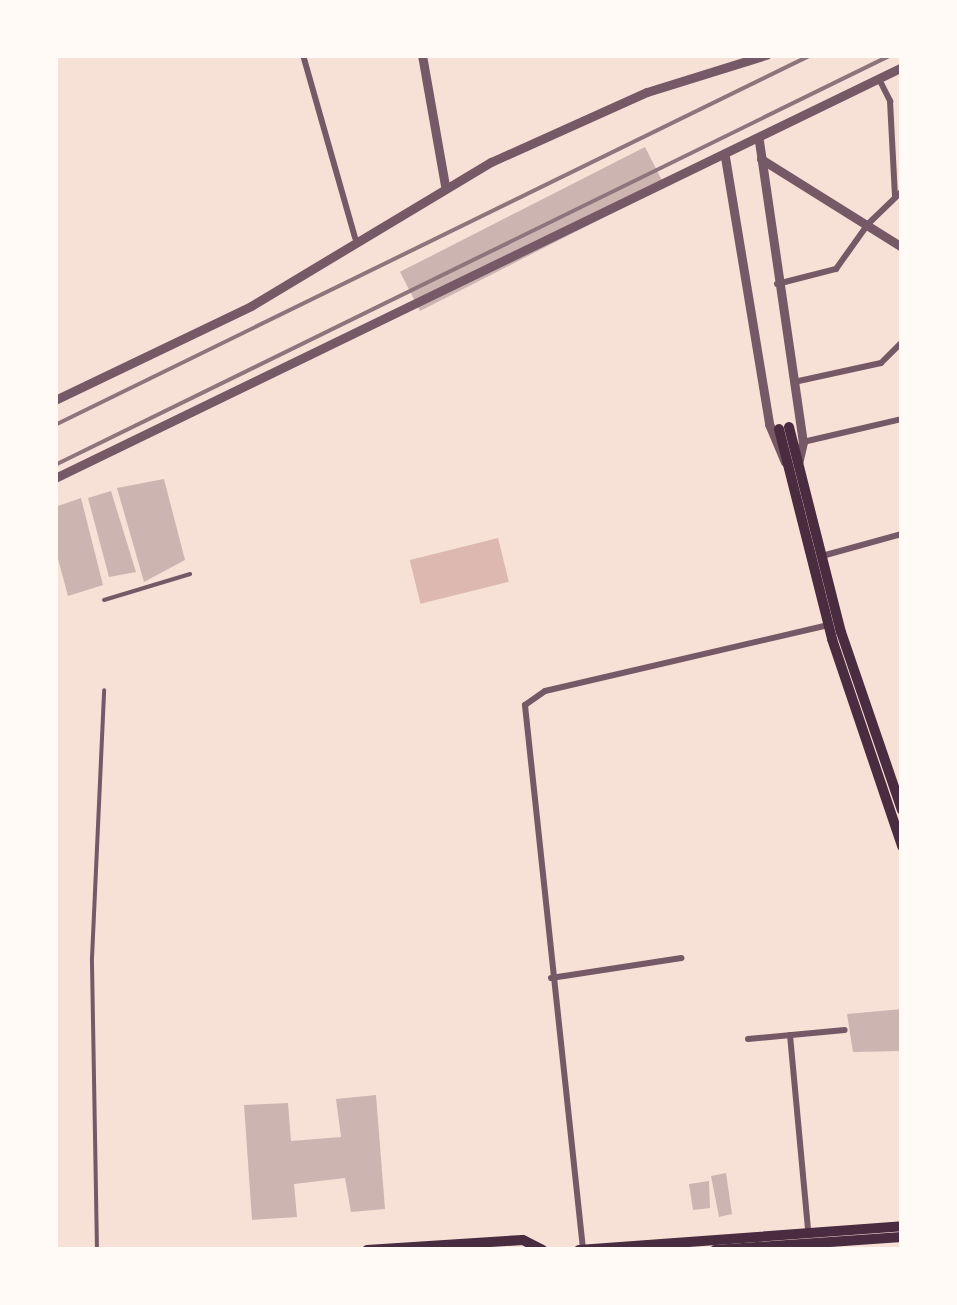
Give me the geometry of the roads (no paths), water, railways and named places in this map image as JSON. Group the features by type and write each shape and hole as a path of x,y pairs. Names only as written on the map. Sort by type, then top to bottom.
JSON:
{"main road":[{"path":"784,428 828,625 897,802"},
{"path":"792,464 897,802 902,846"},
{"path":"581,1250 808,1230 902,1226"},
{"path":"715,1250 834,1245 902,1237"},
{"path":"367,1250 523,1240 543,1250"}],"street":[{"path":"303,55 355,238"},
{"path":"422,55 445,185"},
{"path":"720,69 721,55"},
{"path":"55,400 251,306 445,185 647,92 761,56"},
{"path":"55,478 759,141 902,67"},
{"path":"776,284 836,269 868,224 898,193 890,100 879,79"},
{"path":"759,141 776,284 803,442 792,464"},
{"path":"725,157 768,424 792,464"},
{"path":"761,159 902,247"},
{"path":"793,382 880,363 902,342"},
{"path":"803,442 902,419"},
{"path":"822,556 902,534"},
{"path":"581,1250 521,714 529,699 828,625"},
{"path":"551,978 681,958"},
{"path":"748,1040 845,1030"},
{"path":"790,1036 808,1230"}],"lane":[{"path":"104,600 190,574"},
{"path":"96,1250 92,958 104,690"}],"railway":[{"path":"55,425 811,55"},
{"path":"55,465 891,55"}]}
